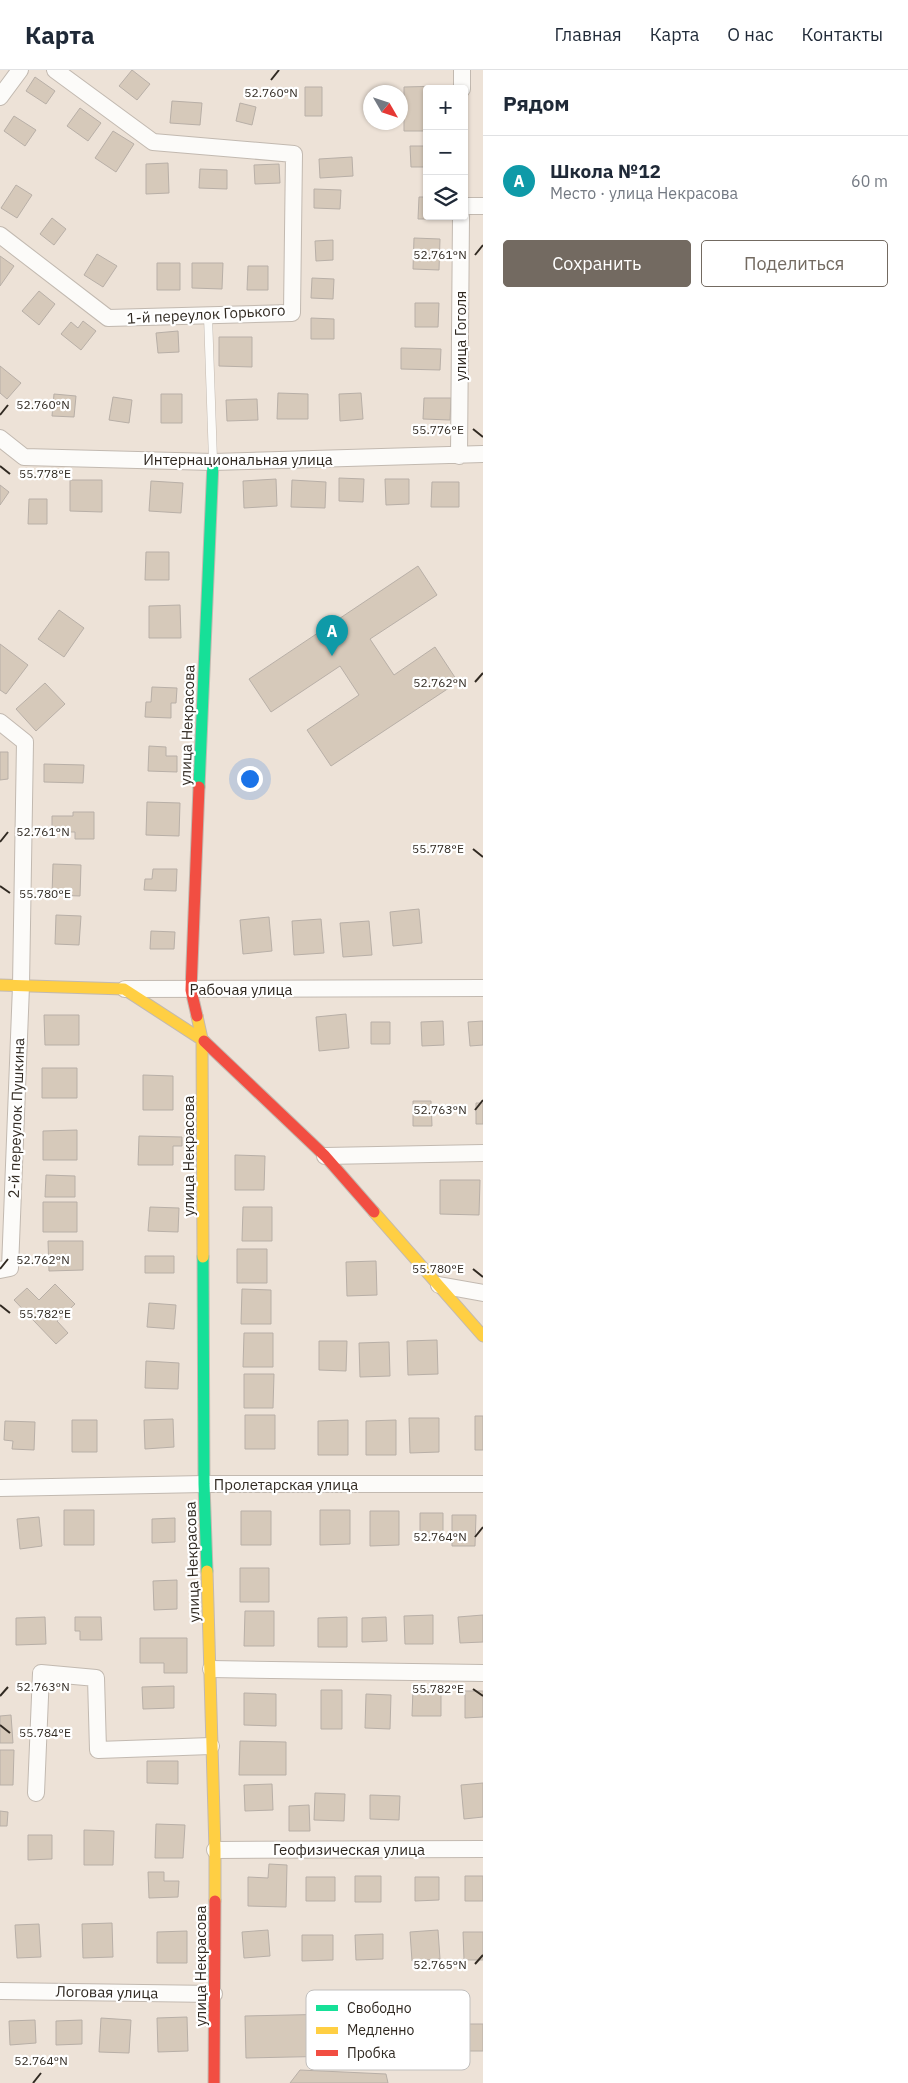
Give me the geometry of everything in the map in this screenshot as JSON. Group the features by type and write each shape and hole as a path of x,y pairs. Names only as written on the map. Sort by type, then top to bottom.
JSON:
{"street":[{"path":"0,97 20,70"},
{"name":"1-й переулок Горького","path":"0,234 108,318 292,312 294,154 153,142 55,70"},
{"path":"462,70 462,85"},
{"path":"468,206 483,206"},
{"name":"улица Гоголя","path":"459,456 461,220"},
{"name":"Интернациональная улица","path":"0,438 24,457 213,462 483,454"},
{"name":"улица Некрасова","path":"213,462 191,990 202,1039 204,1484 215,1850 214,2083"},
{"name":"2-й переулок Пушкина","path":"0,722 25,742 21,986 8,1155 10,1268 0,1270"},
{"name":"Рабочая улица","path":"0,985 191,990 483,988"},
{"path":"124,989 202,1039 325,1156 483,1336"},
{"path":"325,1156 483,1153"},
{"path":"439,1285 483,1293"},
{"name":"Пролетарская улица","path":"0,1488 204,1484 483,1484"},
{"path":"211,1669 483,1673"},
{"path":"36,1793 41,1673 96,1678 98,1750 211,1746"},
{"name":"Геофизическая улица","path":"215,1850 483,1849"},
{"name":"Логовая улица","path":"0,1991 214,1994"}],"lane":[{"path":"208,316 213,462"}],"building":[{"path":"132,70 150,84 137,100 119,86"},
{"path":"35,77 55,91 46,104 26,91"},
{"path":"305,87 322,87 322,116 305,116"},
{"path":"408,87 423,87 423,131 404,131 408,130"},
{"path":"172,101 202,103 200,125 170,123"},
{"path":"240,103 256,107 252,125 236,121"},
{"path":"80,108 101,123 88,141 67,126"},
{"path":"14,116 36,130 25,146 4,131"},
{"path":"113,131 134,144 116,172 95,158"},
{"path":"410,146 423,146 423,167 411,167"},
{"path":"352,157 353,176 320,178 319,159"},
{"path":"168,163 169,193 146,194 146,164"},
{"path":"279,164 280,183 255,184 254,165"},
{"path":"200,169 227,170 227,189 199,188"},
{"path":"16,185 32,195 17,218 1,208"},
{"path":"314,189 341,190 340,209 314,208"},
{"path":"419,197 423,197 423,219 418,219"},
{"path":"52,218 66,229 54,245 40,234"},
{"path":"414,238 440,239 439,270 413,269"},
{"path":"333,240 333,260 316,261 315,241"},
{"path":"97,254 117,266 103,287 84,275"},
{"path":"0,256 14,266 0,286"},
{"path":"157,263 180,263 180,290 157,290"},
{"path":"192,263 223,263 222,289 192,288"},
{"path":"248,266 268,266 268,290 247,290"},
{"path":"312,278 334,279 333,299 311,298"},
{"path":"39,291 55,304 39,325 22,311"},
{"path":"415,303 439,303 438,327 415,327"},
{"path":"311,318 334,319 334,339 311,339"},
{"path":"83,321 96,331 81,350 61,334 71,322 78,328"},
{"path":"178,331 179,352 158,353 156,333"},
{"path":"219,337 252,337 252,367 219,366"},
{"path":"401,348 441,349 440,370 401,369"},
{"path":"0,366 21,383 7,399 0,393"},
{"path":"278,393 308,394 308,419 277,419"},
{"path":"361,393 363,419 340,421 339,394"},
{"path":"54,394 76,396 74,417 52,416"},
{"path":"161,394 182,394 182,423 161,423"},
{"path":"113,397 132,400 129,423 109,420"},
{"path":"424,398 451,398 450,420 423,419"},
{"path":"257,399 258,420 227,421 226,400"},
{"path":"339,478 364,479 363,502 339,501"},
{"path":"276,479 277,506 244,508 243,481"},
{"path":"385,479 409,479 409,504 386,505"},
{"path":"70,480 102,480 102,512 70,511"},
{"path":"292,480 326,482 325,508 291,507"},
{"path":"151,481 183,483 181,513 149,511"},
{"path":"432,482 459,482 459,507 431,507"},
{"path":"0,485 9,492 0,505"},
{"path":"29,499 47,499 47,524 28,524"},
{"path":"146,552 169,552 169,580 145,580"},
{"path":"418,566 437,595 370,639 394,675 435,647 458,682 331,766 307,730 359,695 340,666 271,712 249,679"},
{"path":"180,605 181,638 149,638 149,606"},
{"path":"59,610 84,628 64,657 38,639"},
{"path":"0,644 28,665 6,694 0,690"},
{"path":"45,683 65,704 36,731 16,709"},
{"path":"152,687 177,688 176,703 171,703 171,718 145,717 146,702 151,702"},
{"path":"149,746 166,747 166,756 177,756 177,772 148,771"},
{"path":"0,752 8,752 8,779 0,780"},
{"path":"44,764 84,765 83,783 44,782"},
{"path":"147,802 180,803 179,836 146,835"},
{"path":"73,812 94,812 94,839 75,839 75,832 52,832 52,816 73,816"},
{"path":"53,864 81,865 80,896 52,895"},
{"path":"153,869 177,869 176,891 144,890 145,879 152,879"},
{"path":"419,909 422,943 393,946 390,912"},
{"path":"56,915 81,916 79,945 55,944"},
{"path":"269,917 272,951 243,954 240,920"},
{"path":"321,919 324,953 294,955 292,921"},
{"path":"369,921 372,955 343,957 340,923"},
{"path":"151,931 175,932 174,949 150,949"},
{"path":"346,1014 349,1048 319,1051 316,1017"},
{"path":"44,1015 79,1015 79,1045 45,1045"},
{"path":"443,1021 444,1045 422,1046 421,1022"},
{"path":"483,1021 483,1045 470,1046 468,1022"},
{"path":"371,1022 390,1022 390,1044 371,1044"},
{"path":"42,1068 77,1068 77,1098 42,1098"},
{"path":"143,1075 173,1076 173,1110 143,1110"},
{"path":"413,1101 431,1101 432,1126 413,1126"},
{"path":"476,1103 483,1103 483,1124 476,1124"},
{"path":"77,1130 77,1160 43,1160 43,1131"},
{"path":"139,1136 182,1137 182,1146 173,1146 173,1165 138,1165"},
{"path":"235,1155 265,1156 264,1190 235,1190"},
{"path":"46,1175 75,1176 75,1197 45,1197"},
{"path":"440,1180 480,1180 479,1215 440,1214"},
{"path":"43,1202 77,1202 77,1232 43,1232"},
{"path":"150,1207 179,1208 178,1232 148,1231"},
{"path":"243,1207 272,1207 272,1241 242,1241"},
{"path":"48,1241 83,1241 83,1270 49,1271"},
{"path":"237,1249 267,1249 267,1283 237,1283"},
{"path":"145,1256 174,1256 174,1273 145,1273"},
{"path":"376,1261 377,1295 347,1296 346,1262"},
{"path":"55,1284 75,1304 57,1321 68,1333 56,1344 14,1300 27,1288 39,1300"},
{"path":"242,1289 271,1290 271,1324 241,1324"},
{"path":"149,1303 176,1305 174,1329 147,1327"},
{"path":"244,1333 273,1333 273,1367 243,1367"},
{"path":"437,1340 438,1374 408,1375 407,1341"},
{"path":"319,1341 347,1341 346,1371 319,1370"},
{"path":"389,1342 390,1376 360,1377 359,1343"},
{"path":"146,1361 179,1363 178,1389 145,1388"},
{"path":"244,1374 274,1374 273,1408 244,1408"},
{"path":"245,1415 275,1415 275,1449 245,1449"},
{"path":"475,1416 483,1416 483,1450 475,1450"},
{"path":"409,1418 439,1418 439,1452 410,1453"},
{"path":"173,1419 174,1447 145,1449 144,1420"},
{"path":"72,1420 97,1420 97,1452 72,1452"},
{"path":"348,1420 348,1455 318,1455 318,1421"},
{"path":"396,1420 396,1455 366,1455 366,1421"},
{"path":"5,1421 35,1422 34,1450 12,1449 13,1441 4,1440"},
{"path":"64,1510 94,1510 94,1545 64,1545"},
{"path":"320,1510 350,1510 350,1544 320,1545"},
{"path":"241,1511 271,1511 271,1545 241,1545"},
{"path":"370,1511 399,1511 399,1545 370,1546"},
{"path":"420,1513 443,1513 443,1540 420,1540"},
{"path":"452,1515 476,1515 475,1546 452,1546"},
{"path":"39,1517 42,1546 20,1549 17,1519"},
{"path":"175,1518 175,1542 152,1543 152,1519"},
{"path":"240,1568 269,1568 269,1602 240,1602"},
{"path":"177,1580 177,1609 154,1610 153,1581"},
{"path":"245,1611 274,1611 274,1646 244,1646"},
{"path":"433,1615 433,1644 405,1644 404,1616"},
{"path":"483,1615 483,1642 460,1643 458,1617"},
{"path":"45,1617 46,1644 16,1645 16,1618"},
{"path":"75,1617 101,1617 102,1640 80,1640 80,1631 75,1631"},
{"path":"347,1617 347,1647 318,1647 318,1618"},
{"path":"386,1617 387,1641 362,1642 362,1618"},
{"path":"140,1638 187,1638 187,1673 164,1673 164,1663 140,1663"},
{"path":"174,1686 174,1708 143,1709 142,1687"},
{"path":"413,1689 441,1690 441,1716 412,1716"},
{"path":"321,1690 342,1690 342,1729 321,1729"},
{"path":"465,1691 483,1691 483,1717 465,1718"},
{"path":"244,1693 276,1694 276,1726 244,1725"},
{"path":"366,1694 391,1695 390,1729 365,1728"},
{"path":"11,1715 13,1743 0,1743 0,1716"},
{"path":"240,1741 286,1742 286,1775 239,1775"},
{"path":"0,1750 14,1750 13,1785 0,1785"},
{"path":"147,1761 178,1761 178,1784 147,1783"},
{"path":"483,1783 483,1817 464,1819 461,1785"},
{"path":"272,1784 273,1810 245,1811 244,1785"},
{"path":"315,1793 345,1794 344,1821 314,1820"},
{"path":"370,1795 400,1796 399,1820 370,1819"},
{"path":"309,1805 310,1831 289,1831 289,1806"},
{"path":"0,1811 8,1812 7,1826 0,1826"},
{"path":"156,1824 185,1825 183,1858 155,1858"},
{"path":"84,1830 114,1831 113,1865 84,1865"},
{"path":"28,1835 52,1835 52,1859 28,1860"},
{"path":"269,1864 287,1865 286,1907 248,1906 248,1877 268,1878"},
{"path":"148,1872 164,1872 164,1881 179,1881 178,1897 149,1898"},
{"path":"355,1876 381,1876 381,1902 355,1902"},
{"path":"465,1876 483,1876 483,1901 465,1901"},
{"path":"306,1877 335,1877 335,1901 306,1901"},
{"path":"415,1877 439,1877 439,1900 415,1901"},
{"path":"112,1923 113,1957 83,1958 82,1924"},
{"path":"39,1924 41,1957 17,1958 15,1925"},
{"path":"268,1930 270,1956 244,1958 242,1932"},
{"path":"438,1930 440,1959 412,1961 410,1932"},
{"path":"187,1931 187,1963 157,1963 157,1932"},
{"path":"463,1932 483,1932 483,1960 464,1960"},
{"path":"383,1934 383,1959 356,1960 355,1935"},
{"path":"302,1935 333,1935 333,1960 302,1961"},
{"path":"306,2015 306,2057 246,2058 245,2016"},
{"path":"187,2017 188,2051 158,2052 157,2018"},
{"path":"101,2018 131,2020 129,2053 99,2052"},
{"path":"35,2020 36,2043 10,2045 9,2021"},
{"path":"82,2020 82,2044 56,2045 56,2021"},
{"path":"470,2024 483,2024 483,2051 470,2051"},
{"path":"300,2070 386,2074 388,2083 290,2083"}],"traffic: fast":[{"path":"199,787 213,462"},
{"path":"203,1257 204,1484 207,1571"}],"traffic: slow":[{"path":"0,985 124,989 204,1041"},
{"path":"197,1016 202,1039 203,1257"},
{"path":"374,1212 483,1336"},
{"path":"207,1571 215,1901"}],"traffic: jam":[{"path":"197,1016 191,990 199,787"},
{"path":"204,1041 325,1156 374,1212"},
{"path":"214,2083 215,1901"}],"place":[{"name":"Школа №12","path":"332,656"}]}
